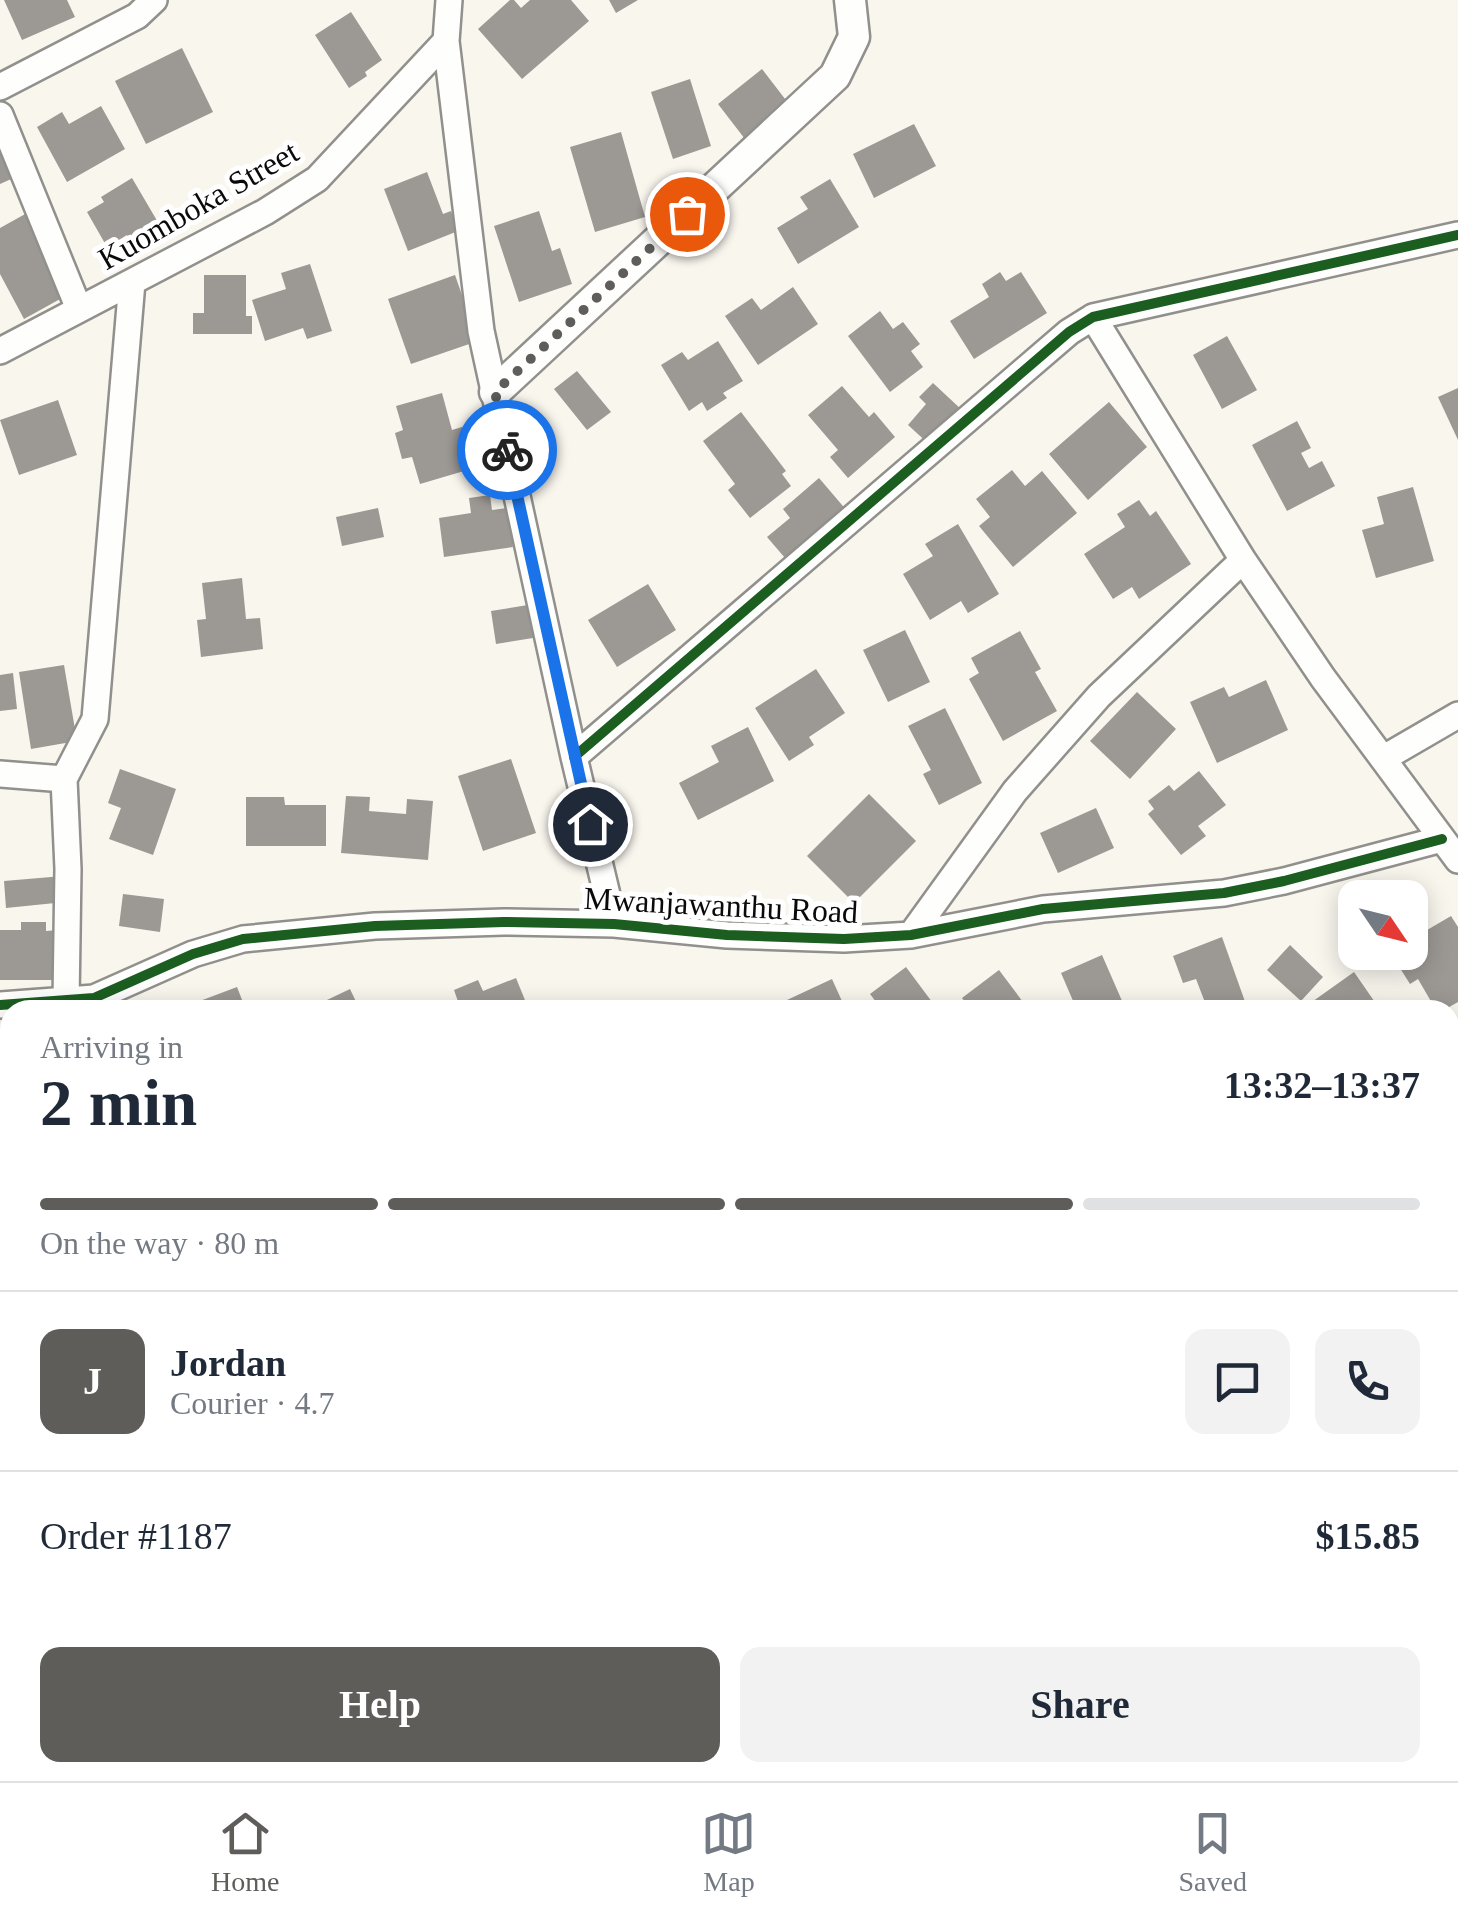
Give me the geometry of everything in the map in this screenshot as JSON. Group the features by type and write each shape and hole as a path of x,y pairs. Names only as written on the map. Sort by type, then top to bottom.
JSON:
{"street":[{"path":"0,87 138,16 154,0"},
{"path":"449,0 446,41 481,330 614,924"},
{"path":"495,392 835,76 854,37 850,0"},
{"name":"Kuomboka Street","path":"0,350 264,212 317,179 446,41"},
{"path":"0,115 79,309"},
{"path":"574,757 1069,332 1093,317 1458,236"},
{"path":"66,1000 68,869 64,779 95,719 132,282"},
{"path":"1093,317 1322,678 1458,860"},
{"path":"912,935 1015,791 1099,696 1244,560"},
{"path":"1384,758 1458,715"},
{"path":"0,774 64,779"},
{"name":"Mwanjawanthu Road","path":"102,1000 193,954 243,939 504,922 614,924 727,936 844,939 912,935 1043,909 1224,893 1442,839"}],"building":[{"path":"4,0 67,0 75,17 22,40"},
{"path":"510,0 521,8 530,0 571,0 589,21 522,79 478,29"},
{"path":"609,0 638,0 616,13"},
{"path":"351,12 382,60 349,88 315,35"},
{"path":"182,48 213,112 146,144 115,81"},
{"path":"762,69 792,108 748,143 718,104"},
{"path":"690,79 711,146 673,159 651,92"},
{"path":"101,106 125,149 67,182 37,127 62,112 69,124"},
{"path":"914,124 936,166 874,198 853,154"},
{"path":"621,132 645,217 595,232 570,147"},
{"path":"0,134 18,176 0,184"},
{"path":"427,172 443,214 451,211 458,231 408,251 384,189"},
{"path":"132,178 159,224 130,241 127,235 107,247 87,212 104,202 101,197"},
{"path":"830,179 859,227 798,264 777,228 808,209 800,197"},
{"path":"539,211 552,251 560,248 572,284 519,302 494,226"},
{"path":"27,213 71,293 24,319 0,274 0,228"},
{"path":"310,264 332,331 307,339 303,328 265,341 252,300 286,289 281,273"},
{"path":"1000,272 1006,281 1021,272 1047,313 974,359 950,321 989,297 982,284"},
{"path":"204,275 246,275 246,316 252,316 252,334 193,334 193,313 204,313"},
{"path":"455,275 478,341 411,364 388,299"},
{"path":"793,287 818,324 758,365 725,316 752,298 761,310"},
{"path":"880,311 893,329 903,322 920,344 911,351 923,367 890,392 848,336"},
{"path":"1227,336 1257,390 1222,409 1193,355"},
{"path":"718,341 743,381 723,393 727,398 707,411 702,402 689,411 661,365 682,352 688,360"},
{"path":"577,371 611,412 587,430 554,389"},
{"path":"933,383 963,411 931,446 908,425 926,404 919,397"},
{"path":"842,386 869,417 874,412 895,437 848,478 830,457 838,450 808,415"},
{"path":"1458,388 1458,440 1438,397"},
{"path":"442,393 452,430 462,427 469,452 460,455 464,471 420,484 412,457 402,459 395,433 403,430 396,406"},
{"path":"58,400 77,455 19,475 0,420"},
{"path":"1109,402 1147,447 1088,500 1049,454"},
{"path":"741,412 786,471 782,474 791,486 750,518 728,490 735,484 703,441"},
{"path":"1297,421 1311,448 1301,453 1309,468 1322,461 1335,486 1287,511 1252,445"},
{"path":"1012,470 1025,486 1042,471 1077,513 1013,567 979,526 990,517 976,499"},
{"path":"819,478 848,512 812,544 807,538 785,558 767,537 790,518 783,509"},
{"path":"1413,487 1434,561 1376,578 1362,530 1384,524 1377,497"},
{"path":"490,495 492,510 507,508 513,547 444,557 439,518 471,513 469,498"},
{"path":"1139,500 1150,516 1156,511 1191,564 1139,599 1132,587 1113,599 1084,554 1125,527 1117,514"},
{"path":"378,508 384,537 342,546 336,517"},
{"path":"958,524 999,594 968,613 961,601 930,620 903,574 933,556 925,544"},
{"path":"242,578 246,619 260,618 263,649 201,657 197,620 206,619 202,583"},
{"path":"648,584 676,630 617,667 588,620"},
{"path":"534,604 539,637 496,644 491,611"},
{"path":"905,630 930,682 888,702 863,650"},
{"path":"1020,631 1041,669 1035,672 1057,711 1003,741 969,679 979,673 971,658"},
{"path":"64,665 77,741 31,749 19,672"},
{"path":"816,669 845,713 809,737 814,745 789,761 755,708"},
{"path":"13,673 17,709 0,711 0,675"},
{"path":"1266,680 1288,730 1217,763 1190,702 1224,687 1229,697"},
{"path":"1137,692 1176,729 1130,779 1090,741"},
{"path":"945,708 982,783 939,805 923,774 931,770 908,726"},
{"path":"748,727 774,781 698,820 679,783 719,762 711,746"},
{"path":"511,759 536,833 483,851 458,776"},
{"path":"120,769 176,789 153,855 109,839 121,808 108,803"},
{"path":"1199,771 1226,805 1198,826 1206,836 1181,855 1148,814 1154,809 1148,801 1169,785 1174,791"},
{"path":"869,794 916,841 854,903 807,856"},
{"path":"346,796 370,797 369,811 406,814 407,799 433,801 428,860 341,853"},
{"path":"246,797 284,797 285,805 326,805 326,846 246,846"},
{"path":"1096,808 1114,848 1058,873 1040,833"},
{"path":"63,876 65,902 6,908 4,881"},
{"path":"123,894 164,899 160,932 119,926"},
{"path":"1451,916 1458,927 1458,1000 1430,1000 1418,979 1410,984 1401,970 1428,970 1428,929"},
{"path":"21,922 46,922 46,931 58,930 57,980 0,980 0,930 21,930"},
{"path":"1222,937 1244,1000 1204,1000 1196,979 1183,983 1173,956"},
{"path":"1290,945 1323,977 1300,1000 1267,970"},
{"path":"1102,955 1122,1000 1073,1000 1061,973"},
{"path":"906,967 931,1000 874,1000 870,994"},
{"path":"999,970 1022,1000 964,1000"},
{"path":"1354,972 1373,1000 1315,1000"},
{"path":"516,978 525,1000 458,1000 454,990 478,980 483,991"},
{"path":"832,979 841,1000 787,1000"},
{"path":"237,987 242,1000 203,1000"},
{"path":"350,989 355,1000 327,1000"}],"cycle path":[{"path":"574,757 1069,332 1093,317 1458,235"},
{"path":"67,1000 94,998 193,954 243,939 375,926 504,922 614,924 727,935 844,939 911,935 1043,909 1224,893 1442,839"}],"way so far":[{"path":"507,450 495,392 687,214"}],"route":[{"path":"507,450 590,824"}]}
